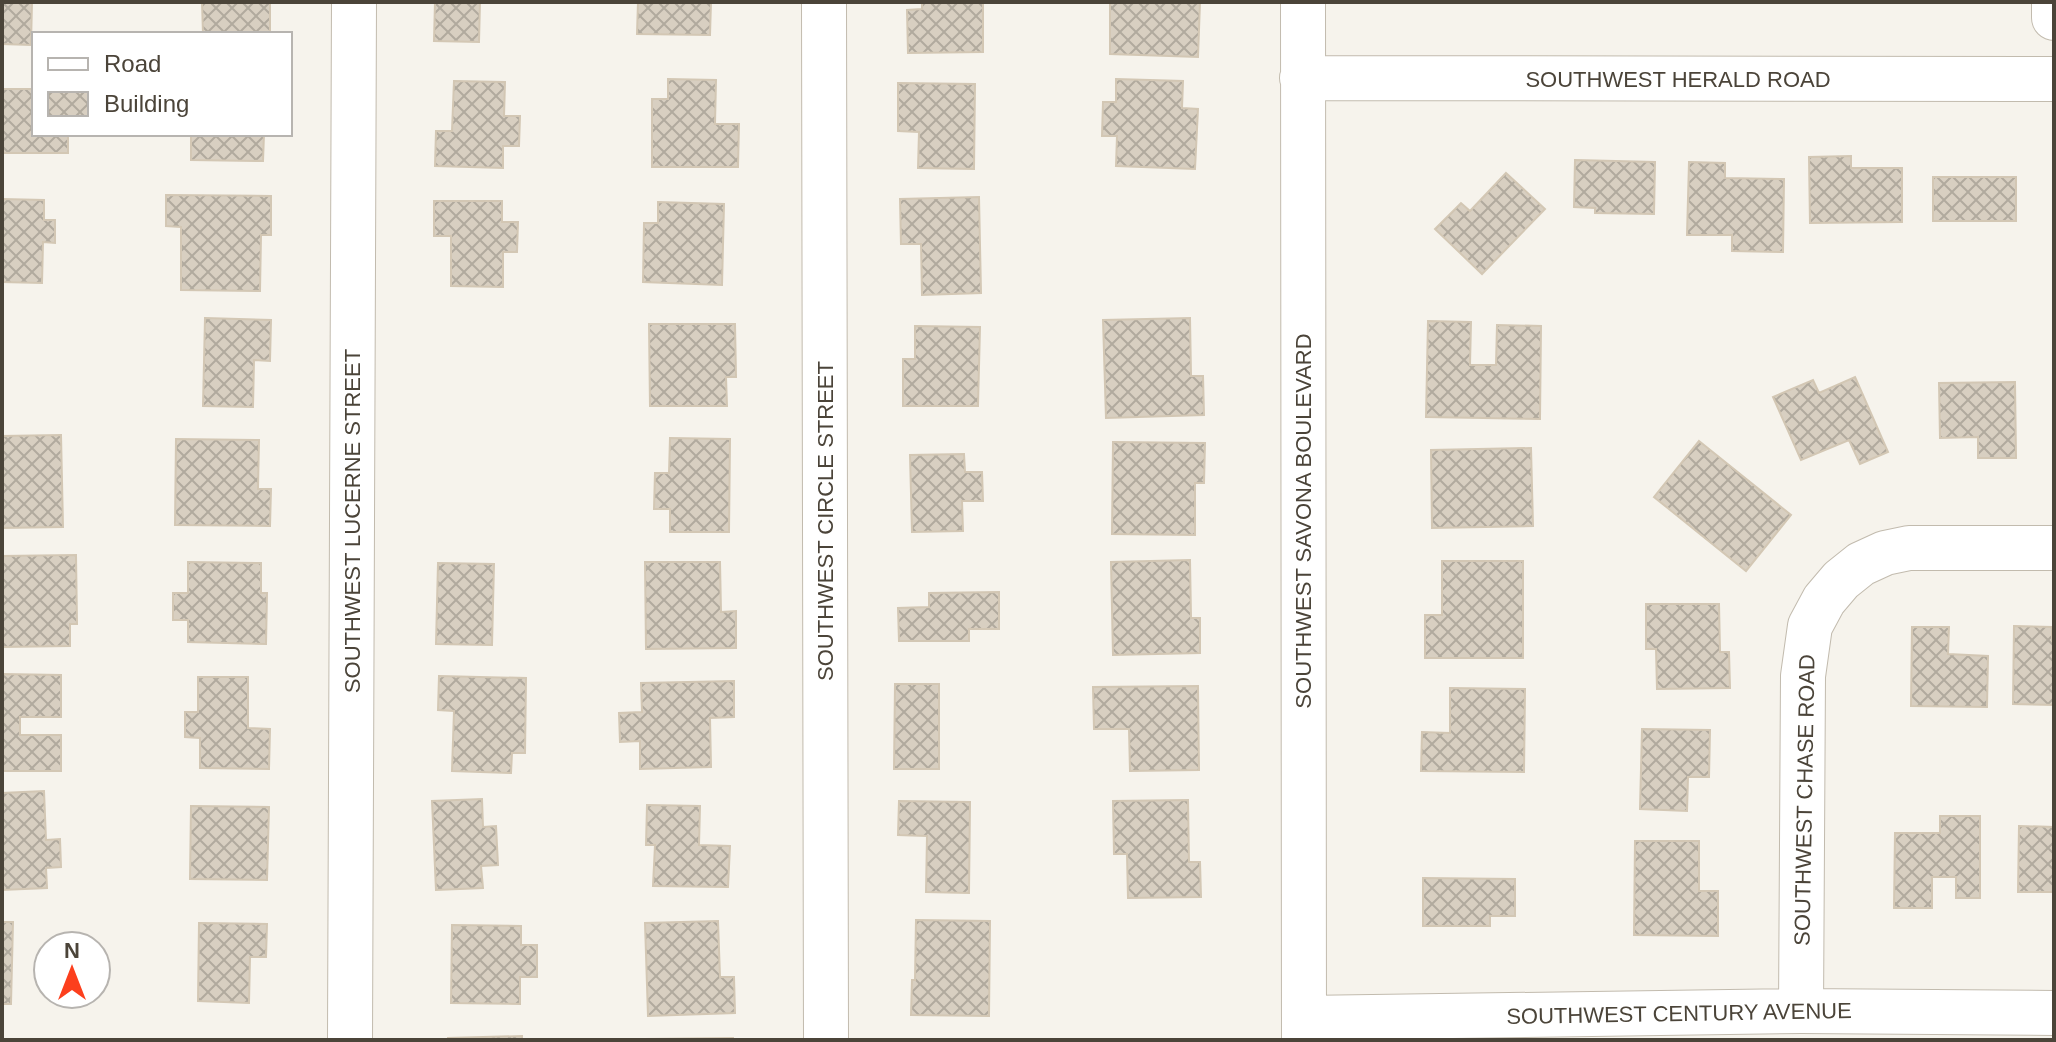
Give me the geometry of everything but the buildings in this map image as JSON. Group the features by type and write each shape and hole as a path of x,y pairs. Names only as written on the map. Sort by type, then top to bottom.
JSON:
{"street":[{"name":"SOUTHWEST LUCERNE STREET","path":"350,1040 354,2"},
{"name":"SOUTHWEST CIRCLE STREET","path":"824,2 826,1040"},
{"name":"SOUTHWEST SAVONA BOULEVARD","path":"1303,2 1304,1029"},
{"path":"2054,2 2054,18"},
{"name":"SOUTHWEST HERALD ROAD","path":"1302,78 2054,79"},
{"name":"SOUTHWEST CHASE ROAD","path":"1801,1011 1803,676 1810,626 1824,600 1841,580 1861,564 1885,553 1909,548 2054,548"},
{"name":"SOUTHWEST CENTURY AVENUE","path":"1304,1029 1801,1011 2054,1013"}]}
